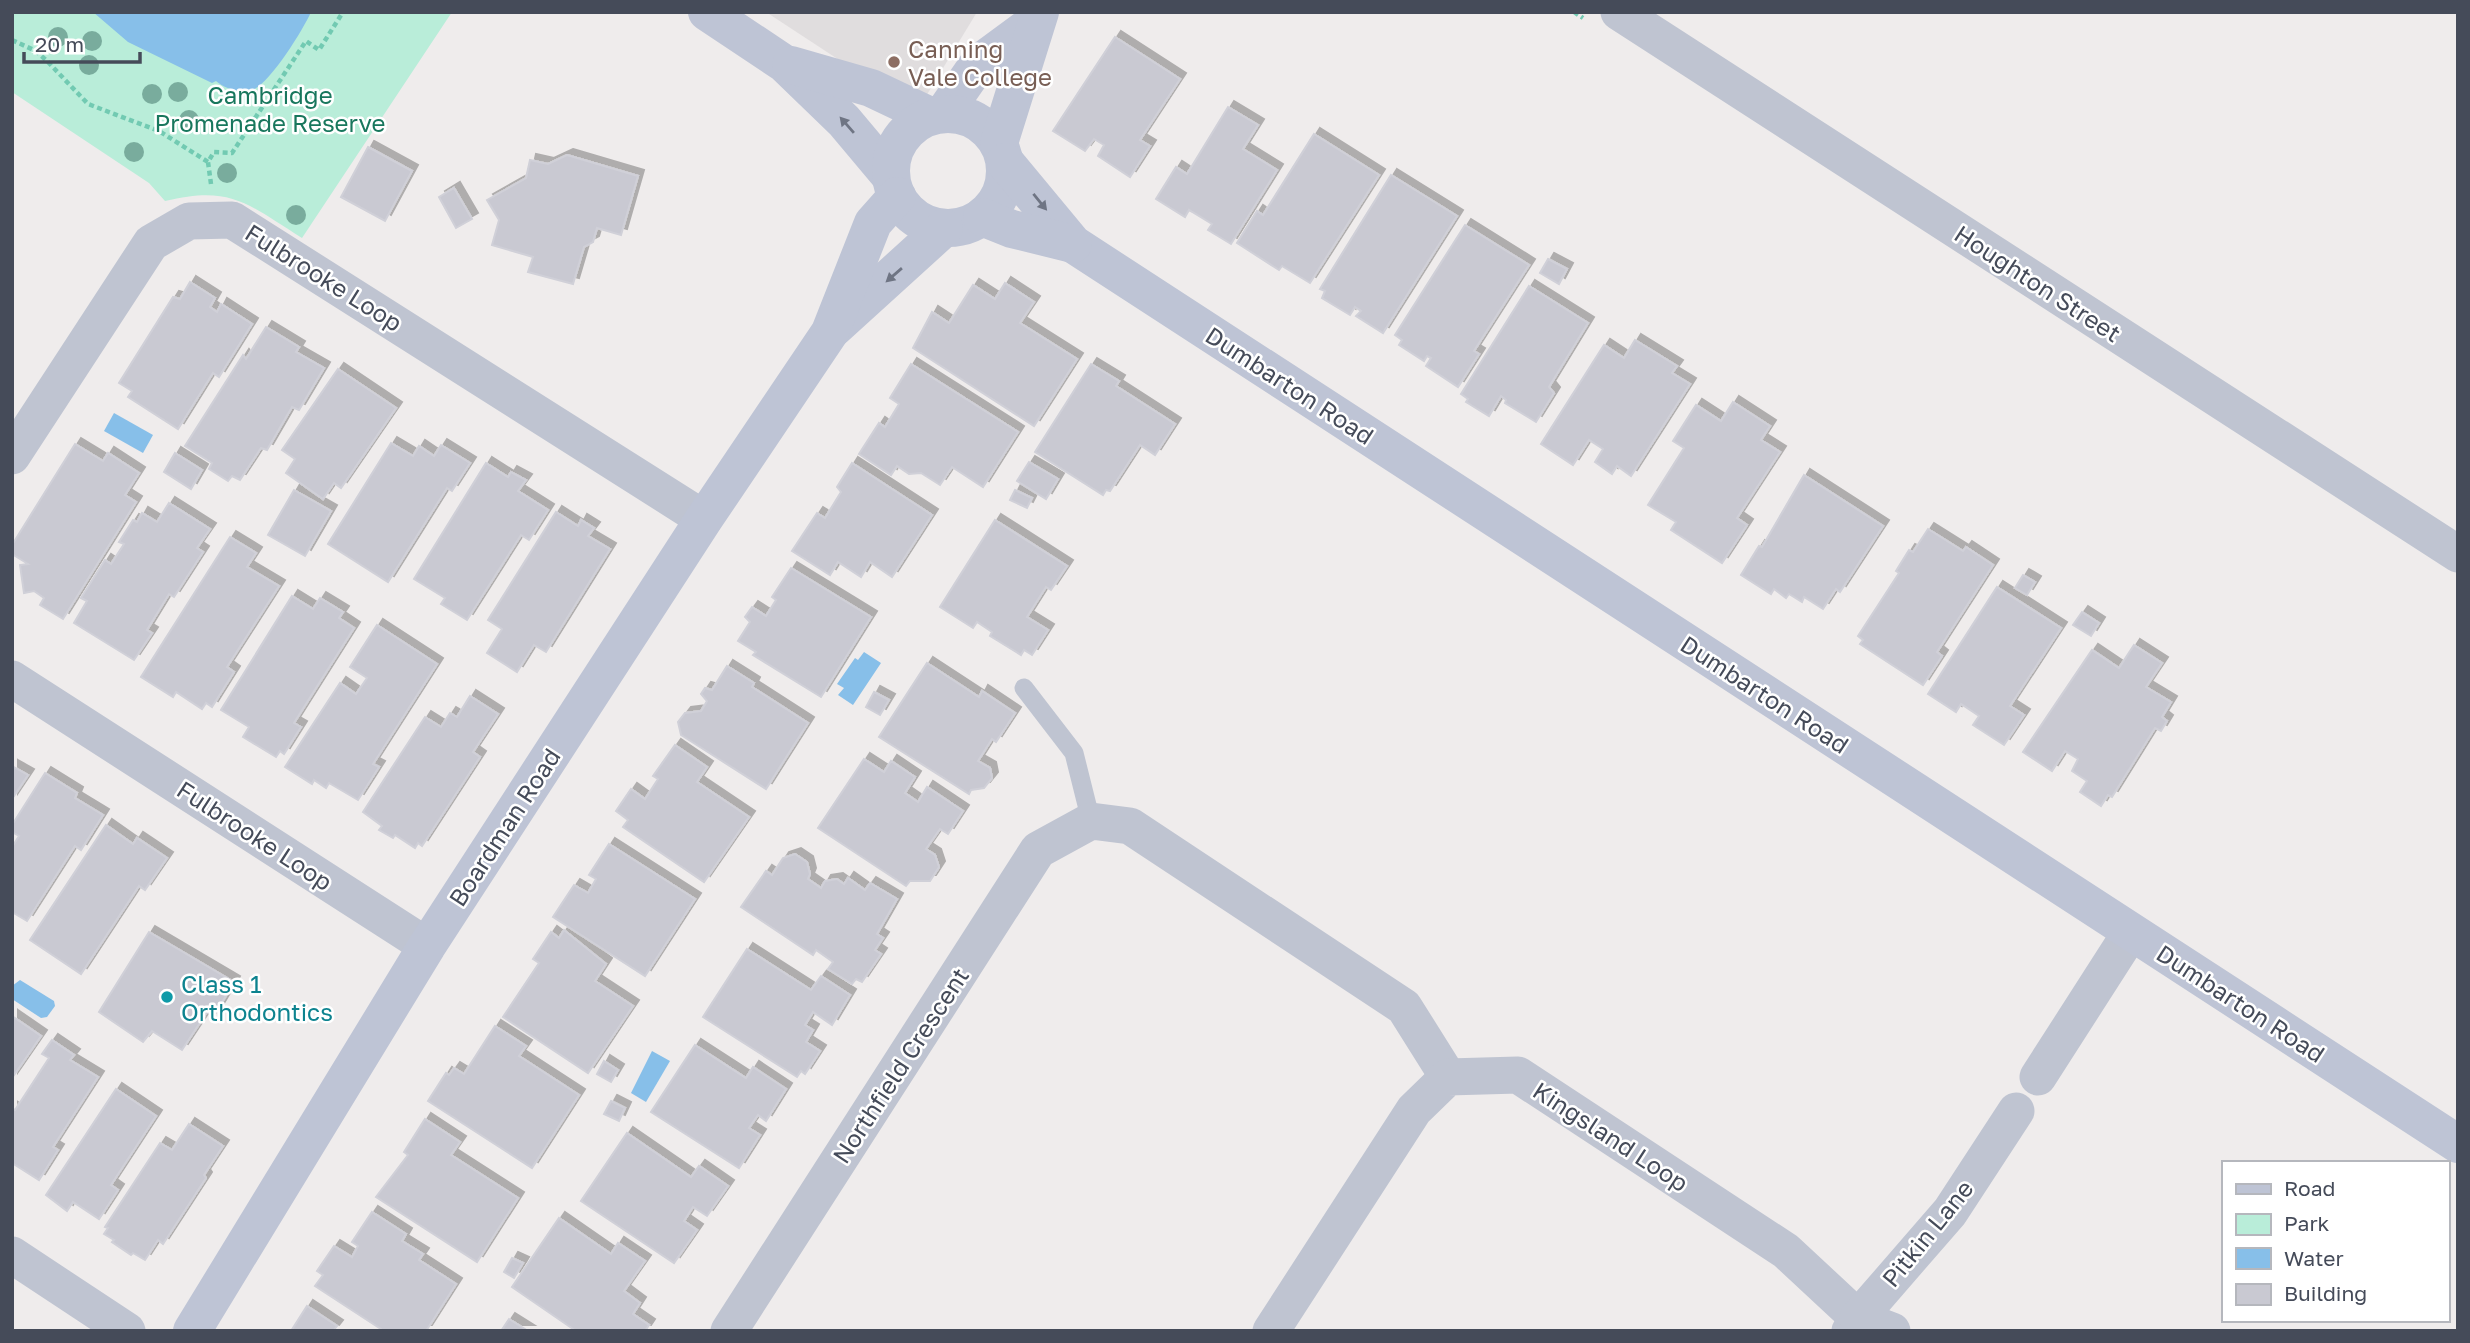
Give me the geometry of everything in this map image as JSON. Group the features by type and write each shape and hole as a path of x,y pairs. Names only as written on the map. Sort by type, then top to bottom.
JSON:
{"street":[{"path":"706,12 786,64 844,121 894,187 908,213 925,224 944,228"},
{"name":"Houghton Street","path":"1619,12 2458,554"},
{"name":"Boardman Road","path":"192,1331 427,946 704,519 830,332 873,223 894,187 892,158 900,140 912,126 937,115 978,64 1037,17"},
{"name":"Boardman Road","path":"830,332 944,228 964,226 982,218 1002,193 1002,152 1037,17"},
{"path":"786,64 871,88 937,115 975,120 1002,152"},
{"name":"Dumbarton Road","path":"1002,152 1073,244"},
{"name":"Dumbarton Road","path":"982,218 1012,229 1073,244 2458,1144"},
{"name":"Fulbrooke Loop","path":"12,456 151,243 189,221 217,219 244,225 704,519"},
{"name":"Fulbrooke Loop","path":"12,679 427,946"},
{"path":"1091,821 1130,827 1404,1007 1448,1077 1414,1110 1271,1331"},
{"name":"Northfield Crescent","path":"729,1331 1038,850 1091,821"},
{"path":"2038,1077 2131,932"},
{"name":"Kingsland Loop","path":"1448,1077 1518,1075 1786,1251 1854,1324"},
{"name":"Pitkin Lane","path":"1854,1324 1894,1273 1950,1212 2016,1111"},
{"path":"12,1255 127,1331"},
{"path":"1854,1324 1892,1331"}],"lane":[{"path":"1024,688 1074,753 1091,821"}],"path":[{"path":"217,219 208,162 214,152 232,153 306,41 319,50 343,12"},
{"path":"12,40 36,51 88,104 149,127 208,162"}],"shaded area":[{"name":"Canning Vale College","path":"766,12 977,12 917,111"}],"green space":[{"name":"Cambridge Promenade Reserve","path":"12,12 452,12 302,238 238,201 207,195 165,201 149,183 12,92"}],"water":[{"path":"93,12 311,12 293,43 267,78 252,90 237,91 216,81 212,83 128,42"},
{"path":"114,413 153,435 143,453 104,431"},
{"path":"864,652 881,663 853,705 838,695 844,688 837,684 855,658 858,660"},
{"path":"20,980 54,1001 55,1006 47,1017 41,1018 12,999 12,986"},
{"path":"652,1051 670,1061 646,1102 631,1093"}],"building":[{"path":"1115,37 1180,79 1140,140 1150,146 1130,177 1098,156 1104,145 1094,139 1085,151 1053,131"},
{"path":"1228,107 1258,125 1243,149 1277,170 1231,244 1208,230 1212,224 1189,210 1185,217 1156,199 1176,167 1187,174"},
{"path":"1314,134 1379,175 1310,283 1282,266 1279,270 1237,243 1257,211 1263,215"},
{"path":"368,147 412,171 385,221 341,197"},
{"path":"567,155 638,176 621,235 597,228 593,242 584,247 573,284 528,272 533,257 492,245 499,220 487,200 526,178 530,160 548,164"},
{"path":"1391,175 1457,216 1383,333 1356,316 1361,311 1355,307 1350,315 1322,298 1325,291 1320,289"},
{"path":"454,188 472,219 456,228 439,197"},
{"path":"1465,225 1529,265 1474,351 1479,354 1458,387 1426,366 1431,358 1427,356 1424,361 1399,345 1402,340 1395,335"},
{"path":"1548,259 1567,269 1559,284 1540,273"},
{"path":"190,282 215,298 210,307 217,312 221,304 252,324 219,377 213,373 178,429 128,397 132,391 119,383 173,297 180,299"},
{"path":"1005,283 1034,302 1020,323 1077,359 1034,426 913,348 932,312 949,323 973,285 995,299"},
{"path":"1529,286 1588,323 1549,387 1554,393 1536,422 1505,403 1506,400 1501,396 1489,416 1466,402 1468,399 1461,394"},
{"path":"266,327 299,347 296,352 324,368 299,410 292,407 267,450 261,448 240,480 232,476 228,481 209,469 212,463 185,446 243,355 246,359"},
{"path":"1635,340 1677,366 1672,373 1690,384 1631,476 1617,466 1612,474 1595,462 1603,449 1589,440 1573,465 1541,444 1604,345 1624,358"},
{"path":"911,364 1018,432 983,487 952,467 940,485 921,473 909,474 897,466 891,475 859,454 879,423 885,427 899,404 890,398"},
{"path":"1091,364 1119,381 1116,386 1175,424 1155,455 1140,445 1110,491 1106,490 1103,495 1035,452"},
{"path":"338,369 396,408 341,488 334,483 323,499 286,473 295,459 282,450"},
{"path":"1733,402 1770,426 1761,440 1780,452 1737,518 1747,525 1722,563 1671,530 1676,522 1648,505 1684,448 1673,441 1696,405 1721,421"},
{"path":"391,443 413,456 419,446 434,456 441,445 470,463 452,491 447,488 388,582 328,544"},
{"path":"75,444 103,461 108,453 139,473 125,495 136,502 63,619 40,605 44,598 34,591 24,593 20,565 28,564 12,554 12,545"},
{"path":"175,453 202,470 191,489 164,472"},
{"path":"1029,462 1058,479 1046,499 1017,481"},
{"path":"486,463 508,477 511,472 526,480 518,491 548,510 529,540 521,535 467,620 441,604 445,598 414,579"},
{"path":"852,463 932,515 892,577 870,562 861,577 838,562 830,575 792,551 817,513 825,518 841,492 837,487"},
{"path":"1804,475 1883,526 1840,592 1836,589 1823,609 1804,597 1802,602 1789,594 1786,598 1774,589 1771,594 1741,575 1759,546 1762,547"},
{"path":"294,490 331,511 305,556 268,535"},
{"path":"1015,490 1032,498 1027,508 1010,500"},
{"path":"169,503 210,529 197,548 203,552 174,597 169,594 147,630 152,633 134,660 74,623 87,601 81,598 105,560 111,564 124,544 119,542 133,520 137,522 142,513 157,522"},
{"path":"556,512 578,526 581,520 594,528 588,536 610,549 546,652 534,645 517,672 487,653 502,629 488,620"},
{"path":"995,520 1067,566 1051,590 1046,587 1027,617 1048,630 1032,655 1024,650 1021,655 990,636 992,632 977,622 973,628 940,607"},
{"path":"1928,529 1963,551 1966,547 1993,565 1937,652 1942,656 1923,685 1860,644 1863,640 1858,636 1899,573 1896,571 1909,550 1913,552"},
{"path":"230,537 256,553 247,567 279,586 227,667 234,672 212,707 206,703 202,709 176,692 173,697 141,677"},
{"path":"791,568 871,617 821,697 753,655 756,652 738,641 750,622 745,617 752,607 766,616 776,600 772,597"},
{"path":"2023,575 2035,582 2027,595 2015,588"},
{"path":"1997,587 2061,628 2010,706 2024,715 2004,745 1973,725 1979,716 1961,704 1956,712 1928,694"},
{"path":"292,596 313,609 320,598 343,612 339,618 354,628 294,723 301,727 284,754 280,751 276,757 243,737 249,727 221,710"},
{"path":"2082,612 2099,623 2091,636 2073,625"},
{"path":"377,625 437,664 373,764 379,767 358,800 329,783 326,788 314,780 312,784 285,767 340,683 356,694 367,678 350,667"},
{"path":"2134,645 2162,663 2146,687 2171,702 2162,717 2167,721 2161,731 2155,728 2112,797 2108,795 2101,806 2080,792 2087,781 2072,771 2078,759 2065,751 2052,771 2023,752 2092,650 2119,668"},
{"path":"927,663 979,697 982,691 1015,713 996,742 992,739 978,761 990,768 992,778 984,788 971,790 969,794 879,737"},
{"path":"727,666 754,683 752,687 808,723 766,789 681,735 678,722 685,713 701,711 707,701 701,694 705,688 712,690"},
{"path":"874,692 889,700 880,715 866,707"},
{"path":"470,696 498,714 473,752 480,757 422,846 418,843 415,848 395,835 393,838 379,830 382,826 363,812 425,717 441,727 450,713 457,717"},
{"path":"675,745 707,767 697,782 749,817 704,882 623,827 628,820 616,811 631,789 645,799 658,779 653,776"},
{"path":"864,759 884,772 891,761 915,777 905,793 918,802 927,787 963,811 948,834 940,829 926,849 935,855 939,867 930,881 910,881 906,886 818,828"},
{"path":"12,766 28,775 12,799"},
{"path":"45,773 77,793 75,798 103,815 81,850 75,846 27,921 12,912 12,847 19,836 12,832 12,825"},
{"path":"106,825 133,844 137,838 167,858 145,890 139,886 81,974 30,940"},
{"path":"609,844 695,899 645,976 553,917 574,885 588,893 596,879 589,875"},
{"path":"795,854 807,862 810,874 808,879 821,888 825,881 837,879 844,884 848,878 865,890 870,883 897,899 877,934 883,938 875,950 881,954 862,982 856,979 852,984 828,969 833,962 816,950 813,955 741,907 766,871 772,875 783,858"},
{"path":"564,930 606,964 595,981 633,1006 588,1073 503,1017 539,963 533,959 551,932 559,938"},
{"name":"Class 1 Orthodontics","path":"149,932 234,982 214,1016 207,1012 182,1050 152,1031 143,1042 99,1012"},
{"path":"747,949 811,990 821,976 850,995 832,1025 813,1012 805,1025 813,1030 806,1042 820,1051 805,1074 801,1071 797,1077 703,1017"},
{"path":"12,1016 41,1036 12,1078"},
{"path":"495,1026 526,1046 519,1056 579,1095 532,1168 428,1101 446,1073 449,1075 454,1068 464,1074"},
{"path":"52,1040 74,1055 70,1060 98,1077 53,1147 58,1150 39,1180 12,1163 12,1108 15,1110 49,1058 42,1054"},
{"path":"695,1045 746,1078 753,1067 786,1089 766,1121 758,1115 749,1128 760,1135 739,1168 651,1112"},
{"path":"604,1061 618,1070 611,1082 597,1074"},
{"path":"116,1089 156,1116 111,1185 118,1190 99,1219 73,1202 67,1211 46,1195"},
{"path":"611,1101 625,1108 619,1121 604,1114"},
{"path":"425,1119 460,1142 451,1155 518,1198 477,1262 376,1197 408,1155 404,1152"},
{"path":"189,1124 223,1146 204,1175 206,1178 163,1244 158,1240 145,1260 133,1253 131,1255 104,1234 108,1228 105,1227 160,1143 172,1150"},
{"path":"627,1133 691,1177 699,1166 728,1186 707,1216 693,1207 684,1221 697,1230 674,1263 581,1201"},
{"path":"372,1212 406,1234 402,1241 423,1254 419,1260 456,1284 426,1331 384,1331 315,1286 323,1275 317,1271 334,1246 352,1257 358,1246 352,1242"},
{"path":"559,1218 611,1254 618,1243 645,1261 624,1291 640,1303 633,1314 649,1325 645,1331 576,1331 512,1287"},
{"path":"512,1258 523,1263 514,1278 504,1272"},
{"path":"307,1306 337,1326 333,1331 291,1331"},
{"path":"509,1319 528,1331 501,1331"}],"place":[{"name":"Canning Vale College","path":"894,62"},
{"name":"Class 1 Orthodontics","path":"167,997"}]}
